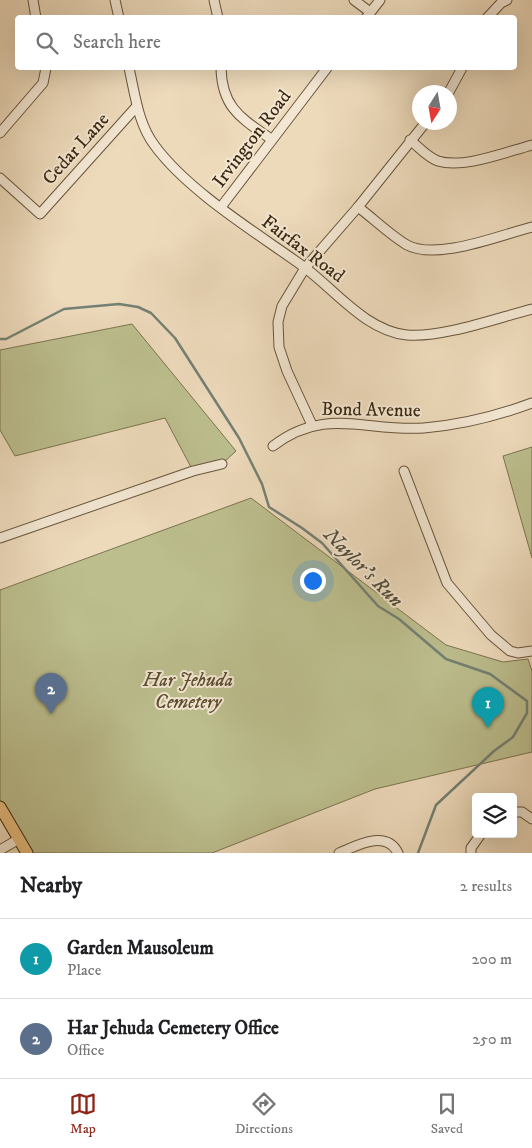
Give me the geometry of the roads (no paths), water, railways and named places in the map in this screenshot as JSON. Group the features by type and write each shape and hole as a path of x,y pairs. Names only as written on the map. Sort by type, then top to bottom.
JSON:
{"main road":[{"path":"0,807 27,853"}],"street":[{"path":"33,0 36,15"},
{"path":"115,0 118,15"},
{"path":"214,0 217,15"},
{"path":"354,0 368,15 380,0"},
{"path":"491,15 501,3 507,0"},
{"path":"0,133 42,83 45,70"},
{"name":"Fairfax Road","path":"129,70 137,106 147,134 155,147 186,179 305,268 364,316 385,329 406,335 448,330 532,308"},
{"path":"221,70 223,88 228,103 238,116 271,139"},
{"name":"Irvington Road","path":"222,207 271,139 325,70"},
{"path":"453,85 461,70"},
{"name":"Cedar Lane","path":"0,178 40,214 137,106"},
{"path":"312,425 287,371 279,347 278,334 282,306 305,268 358,207 419,130"},
{"path":"410,140 429,157 446,163 466,162 532,145"},
{"path":"358,207 408,245 430,250 454,247 532,227"},
{"name":"Bond Avenue","path":"273,446 302,428 312,425 338,422 381,428 423,428 485,418 532,403"},
{"path":"0,538 193,471 222,464"},
{"path":"404,471 447,583 492,635 510,651 530,652"},
{"path":"517,812 522,812 532,820"},
{"path":"471,853 471,848 478,838"},
{"path":"0,850 19,840"},
{"path":"339,853 369,842 381,840 396,850"}],"waterway":[{"name":"Naylor's Run","path":"0,339 6,339 64,309 119,304 138,307 151,313 175,338 239,438 262,484 269,507 322,543 378,606 399,619 446,659 490,674 527,701 527,713 513,737 494,751 436,805 418,853"}],"place":[{"name":"Har Jehuda Cemetery Office","path":"51,714"},
{"name":"Garden Mausoleum","path":"488,728"}],"park label":[{"name":"Har Jehuda Cemetery","path":"188,691"}]}
